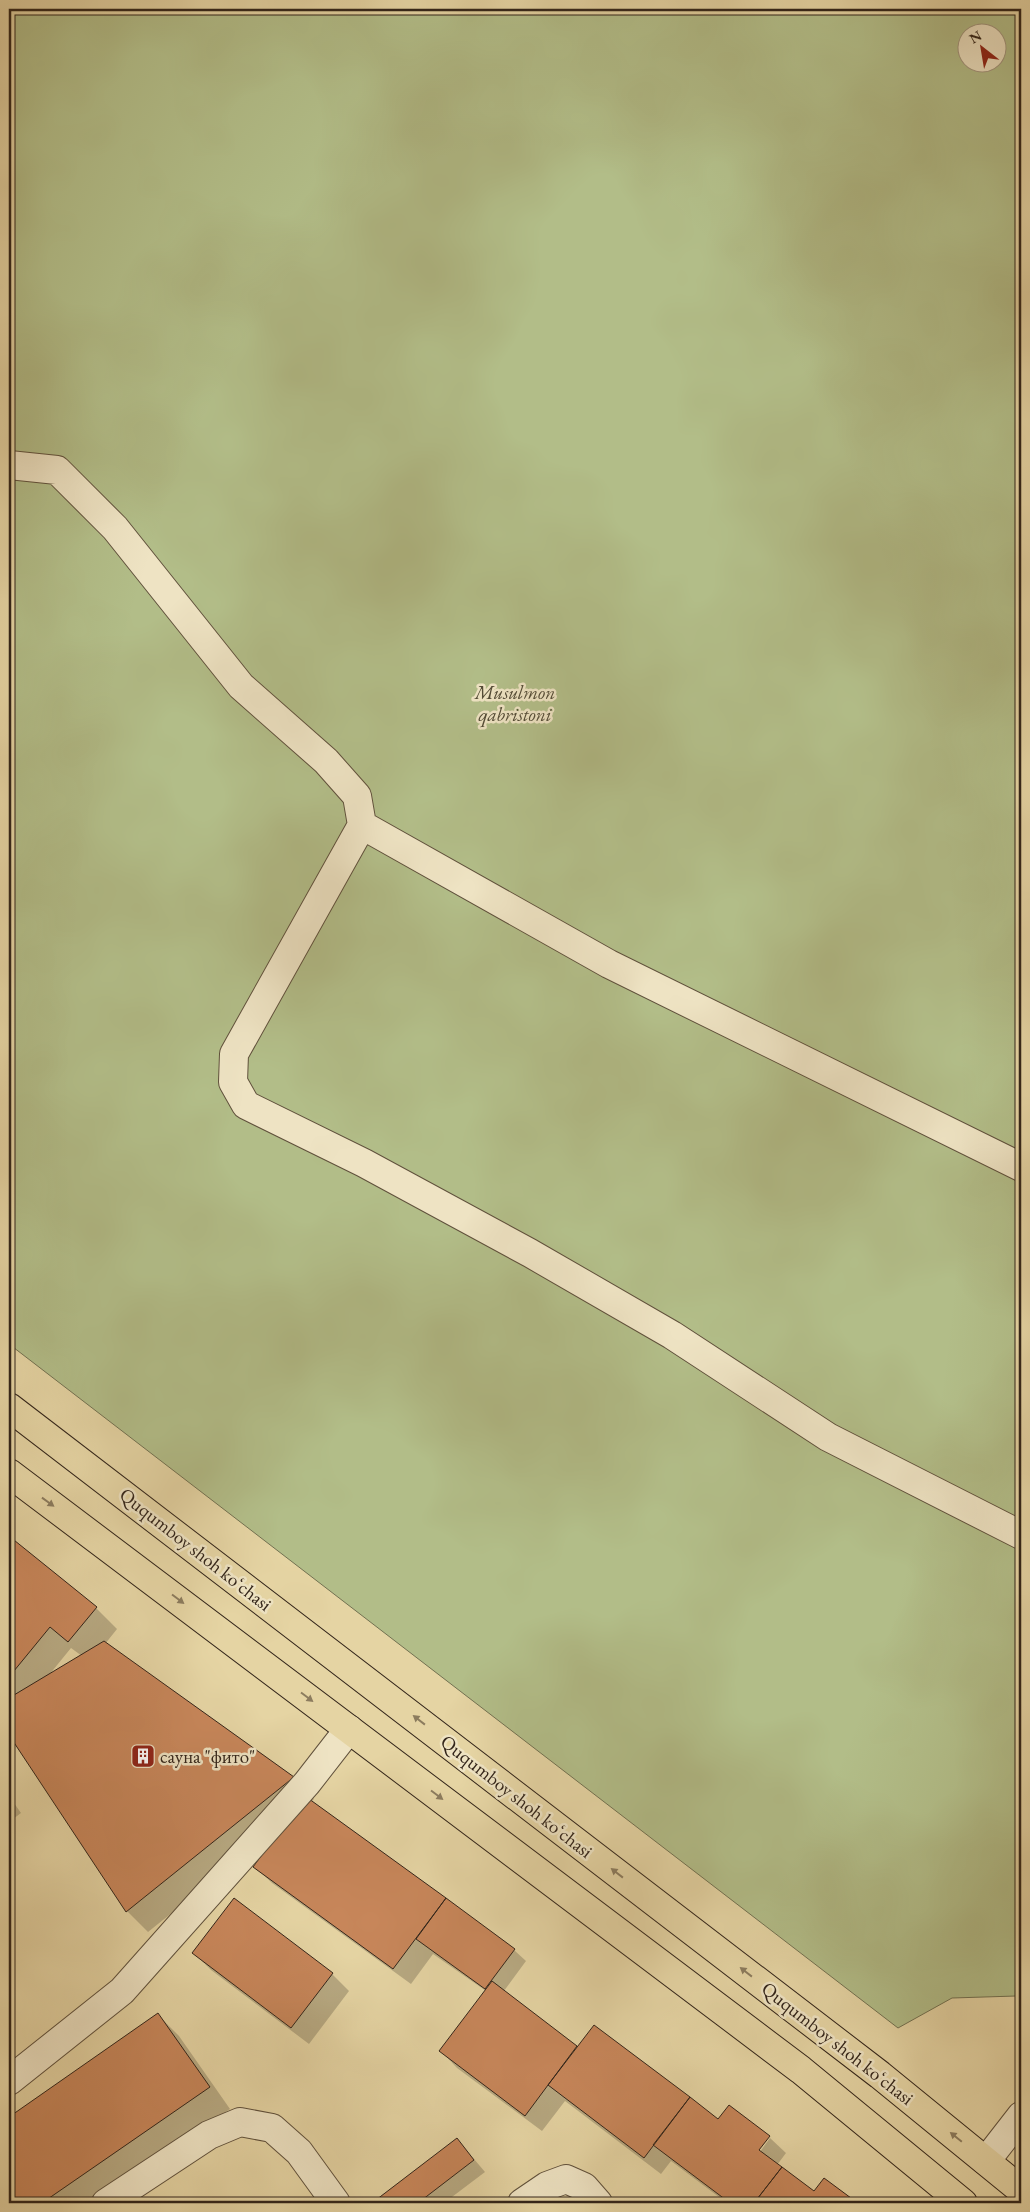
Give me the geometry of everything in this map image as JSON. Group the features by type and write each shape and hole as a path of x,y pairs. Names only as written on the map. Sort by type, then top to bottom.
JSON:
{"main road":[{"name":"Ququmboy shoh koʻchasi","path":"9,1407 880,2074 1021,2190"},
{"path":"9,1473 801,2070 963,2203"}],"lane":[{"path":"9,464 57,470 115,528 241,686 326,760 357,796 362,825 234,1054 232,1082 246,1105 364,1163 530,1253 672,1335 828,1437 1021,1535"},
{"path":"362,825 609,964 1021,1166"},
{"path":"9,2081 122,1991 307,1783 349,1729"},
{"path":"986,2162 1021,2116"},
{"path":"106,2203 209,2135 240,2122 272,2128 299,2152 336,2203"},
{"path":"522,2203 547,2186 566,2179 584,2187 598,2203"}],"green space":[{"name":"Musulmon qabristoni","path":"9,9 1021,9 1021,1990 1016,1996 952,1998 898,2028 9,1344"}],"building":[{"path":"9,1536 97,1607 68,1642 50,1627 9,1677"},
{"name":"сауна \"фито\"","path":"104,1641 294,1777 126,1912 9,1735 9,1698"},
{"path":"305,1796 446,1898 393,1969 253,1867"},
{"path":"234,1898 333,1973 291,2028 192,1953"},
{"path":"446,1898 515,1949 485,1989 416,1939"},
{"path":"492,1981 577,2046 525,2116 439,2051"},
{"path":"158,2013 210,2087 42,2203 9,2203 9,2117"},
{"path":"594,2025 690,2097 644,2158 548,2085"},
{"path":"690,2097 718,2119 729,2105 770,2136 759,2150 782,2167 754,2203 730,2203 653,2145"},
{"path":"457,2138 474,2160 418,2203 372,2203"},
{"path":"782,2167 814,2191 824,2178 855,2201 854,2203 754,2203"}],"place":[{"name":"сауна \"фито\"","path":"143,1756"}]}
